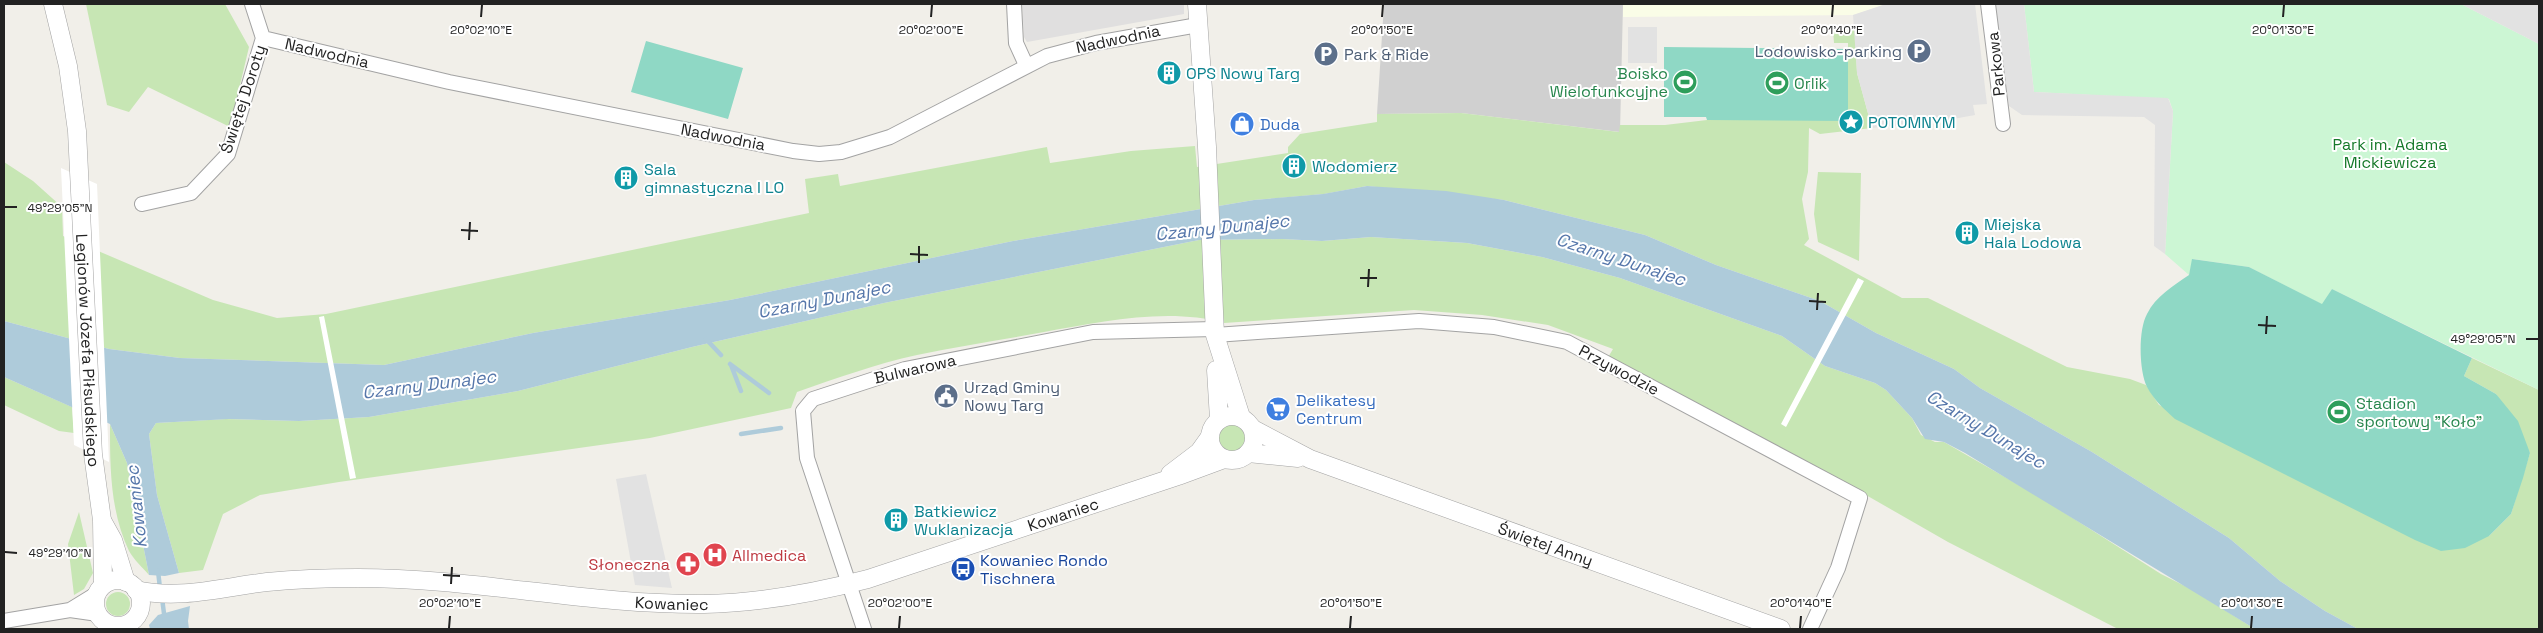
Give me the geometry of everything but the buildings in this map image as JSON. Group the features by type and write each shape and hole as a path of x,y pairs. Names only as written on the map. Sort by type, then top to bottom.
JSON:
{"street":[{"name":"Legionów Józefa Piłsudskiego","path":"52,4 65,51 75,108 93,454 102,520 100,590"},
{"name":"Świętej Doroty","path":"142,204 190,193 228,154 262,38 252,4"},
{"path":"1014,4 1016,43 1026,65"},
{"path":"1197,4 1219,420"},
{"name":"Parkowa","path":"1988,4 2003,124"},
{"name":"Nadwodnia","path":"262,38 449,82 793,152 819,154 841,152 890,137 1026,65 1047,56 1096,43 1198,24"},
{"name":"Przywodzie","path":"1215,333 1419,321 1494,327 1567,342 1860,498 1838,568 1810,629"},
{"name":"Bulwarowa","path":"864,629 807,458 802,411 813,399 905,369 1093,332 1215,333"},
{"path":"1215,333 1254,442 1248,453 1239,459 1224,459 1214,451 1210,438 1212,428 1219,420 1230,415 1247,423"},
{"name":"Świętej Anny","path":"1247,423 1310,459 1781,629"},
{"name":"Kowaniec","path":"1152,485 1189,460 1210,438"},
{"name":"Świętej Anny","path":"1248,453 1310,459"},
{"name":"Kowaniec","path":"131,586 174,594 292,580 360,578 445,583 640,602 703,604 768,600 849,584 1152,485 1224,459"},
{"name":"Legionów Józefa Piłsudskiego","path":"102,520 113,540 131,586"},
{"path":"4,621 70,610 114,580 131,586 141,602 133,622 121,626 103,622 70,610"},
{"path":"100,590 94,604 103,622"},
{"name":"Kowaniec","path":"133,622 174,594"}],"shaded area":[{"path":"1022,4 1184,4 1184,14 1027,42 1024,37"},
{"path":"1384,4 1623,4 1620,132 1461,113 1377,114"},
{"path":"1623,4 1886,4 1853,15 1623,17"},
{"name":"Lodowisko-parking","path":"1886,4 1975,4 1987,104 1973,105 1975,115 1942,121 1872,128 1857,73 1853,15"},
{"path":"1995,4 2024,4 2034,92 2168,98 2173,111 2165,254 2154,246 2155,125 2144,117 2022,115 2009,106"},
{"path":"2461,4 2539,4 2539,44"},
{"path":"1628,27 1657,27 1657,63 1628,63"},
{"path":"646,474 672,588 635,585 616,479"}],"green space":[{"path":"86,4 225,4 249,47 230,127 148,87 129,112 107,105"},
{"name":"Park im. Adama Mickiewicza","path":"2024,4 2461,4 2539,44 2539,390 2332,289 2323,305 2249,267 2193,259 2189,275 2165,254 2173,111 2169,99 2034,92"},
{"path":"1833,29 1855,30 1857,73 1872,128 1820,134 1809,128 1808,172 1802,199 1809,239 1804,245 1902,298 1928,298 2067,367 2130,379 2146,385 2159,405 2489,536 2511,514 2530,453 2496,394 2464,376 2472,358 2539,390 2539,629 2358,629 2325,611 2280,581 2229,538 2092,452 1980,388 1954,369 1876,333 1820,301 1716,265 1645,235 1504,200 1367,186 1324,194 1254,200 1013,241 730,300 533,333 384,365 180,358 109,349 4,321 4,162 33,181 62,207 63,236 213,300 277,318 326,314 809,213 805,179 838,174 840,186 1047,147 1050,163 1131,151 1195,146 1197,167 1288,153 1288,147 1300,134 1377,122 1377,114 1461,113 1619,132 1620,125 1665,125 1707,120 1848,120 1848,43 1834,43"},
{"path":"646,41 743,68 728,119 631,92"},
{"name":"Orlik","path":"1664,47 1848,49 1848,121 1707,120 1706,117 1664,117"},
{"path":"1818,172 1861,173 1859,261 1818,242 1814,214"},
{"path":"1371,237 1467,243 1542,257 1620,278 1782,336 1825,366 1875,383 1886,390 1912,418 1921,435 1935,442 1944,442 2038,496 2161,574 2189,588 2255,629 2118,629 1948,542 1852,487 1607,359 1613,349 1548,325 1482,315 1414,310 1224,323 1203,318 1157,316 1088,324 917,355 797,392 791,408 650,438 260,495 223,514 203,570 179,573 157,495 149,434 156,423 226,419 299,421 369,417 518,391 692,347 884,303 1199,240 1282,239 1322,241"},
{"name":"Stadion sportowy \"Koło\"","path":"2192,259 2249,267 2322,304 2332,289 2472,358 2464,376 2496,394 2518,421 2530,453 2511,514 2489,536 2465,548 2441,551 2415,540 2175,419 2156,400 2144,380 2141,361 2142,330 2147,314 2155,302 2165,292 2189,275"},
{"path":"4,377 72,407 74,433 59,431 4,405"},
{"path":"110,424 127,463 149,575 129,551 118,520 112,489"},
{"path":"1233,424 1243,428 1247,438 1243,448 1233,452 1223,448 1219,438 1223,428"},
{"path":"79,512 93,573 84,589 74,595 68,544"},
{"path":"118,592 127,595 130,604 127,613 118,616 109,613 106,604 109,595"}],"water":[{"name":"Czarny Dunajec","path":"1367,186 1446,191 1504,200 1645,235 1716,265 1820,301 1876,333 1954,369 1980,388 2092,452 2229,538 2280,581 2325,611 2358,629 2255,629 1965,453 1944,442 1925,439 1912,418 1886,390 1875,383 1825,366 1782,336 1620,278 1542,257 1467,243 1371,237 1322,241 1282,239 1199,240 884,303 692,347 518,391 369,417 299,421 229,419 156,423 149,434 157,495 179,573 165,576 149,575 127,463 110,424 4,377 4,321 109,349 180,358 384,365 533,333 730,300 1013,241 1254,200 1323,194"},
{"path":"190,606 189,629 150,629 149,625 158,615"}],"pier":[{"path":"61,168 97,184 109,462 74,445"},
{"path":"1858,278 1864,281 1786,427 1781,424"},
{"path":"324,316 356,478 350,479 319,317"}],"waterway":[{"path":"706,339 721,355"},
{"path":"730,364 769,393"},
{"path":"731,365 741,391"},
{"path":"741,434 781,428"},
{"name":"Kowaniec","path":"158,571 160,588"},
{"name":"Kowaniec","path":"162,598 166,629"}],"place":[{"name":"Lodowisko-parking","path":"1919,51"},
{"name":"Park & Ride","path":"1326,54"},
{"name":"OPS Nowy Targ","path":"1169,73"},
{"name":"Boisko Wielofunkcyjne","path":"1685,82"},
{"name":"Orlik","path":"1777,83"},
{"name":"POTOMNYM","path":"1851,122"},
{"name":"Duda","path":"1242,124"},
{"name":"Wodomierz","path":"1294,166"},
{"name":"Sala gimnastyczna I LO","path":"626,178"},
{"name":"Miejska Hala Lodowa","path":"1967,233"},
{"name":"Urząd Gminy Nowy Targ","path":"946,396"},
{"name":"Delikatesy Centrum","path":"1278,409"},
{"name":"Stadion sportowy \"Koło\"","path":"2339,412"},
{"name":"Batkiewicz Wuklanizacja","path":"896,520"},
{"name":"Allmedica","path":"715,555"},
{"name":"Słoneczna","path":"688,564"},
{"name":"Kowaniec Rondo Tischnera","path":"963,569"}]}
